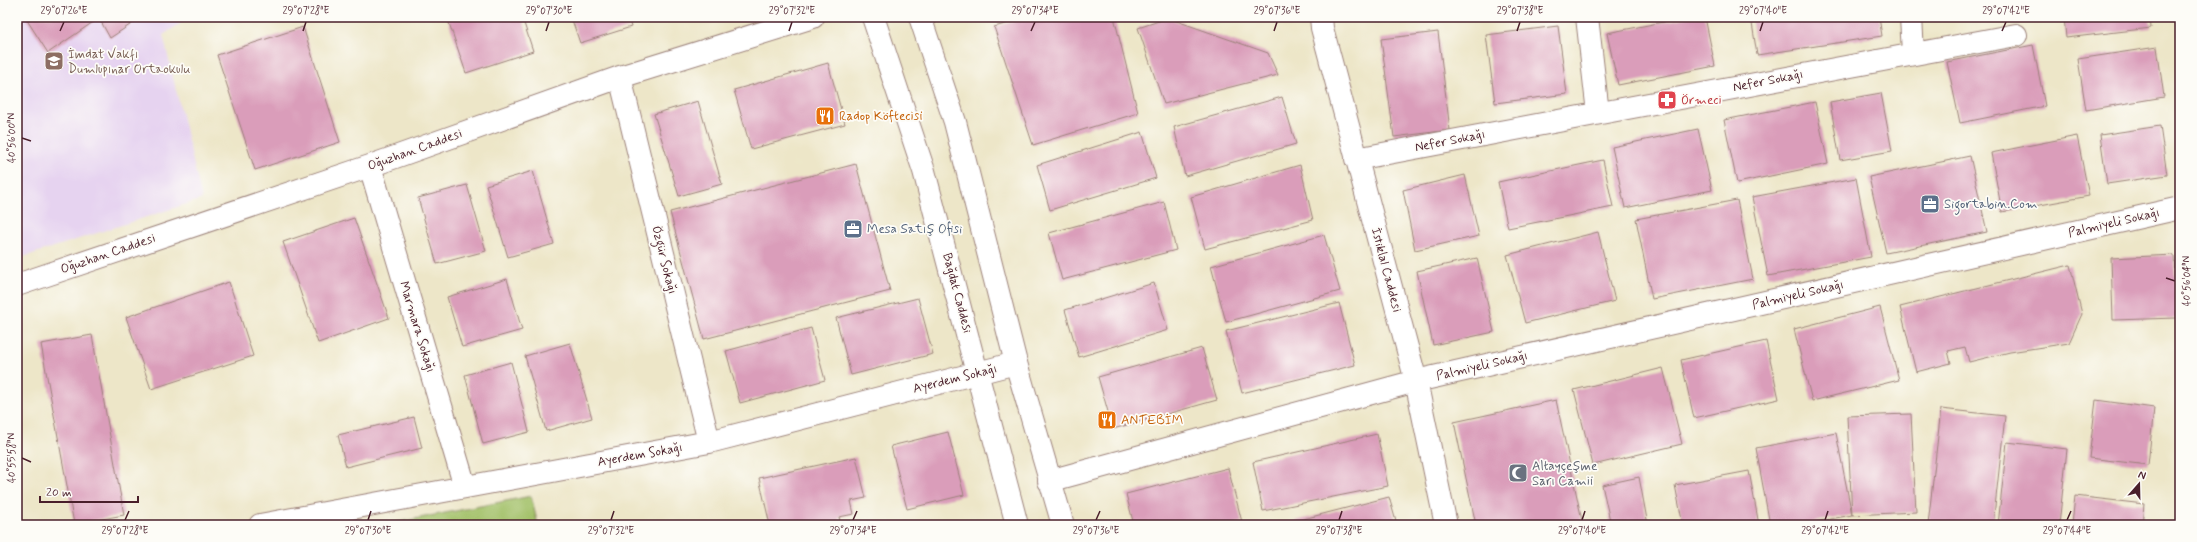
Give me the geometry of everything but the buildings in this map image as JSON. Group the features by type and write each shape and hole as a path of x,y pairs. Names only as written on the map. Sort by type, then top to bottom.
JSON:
{"street":[{"name":"Oğuzhan Caddesi","path":"17,285 370,166 620,77 814,17"},
{"name":"Bağdat Caddesi","path":"873,17 924,171 1017,525"},
{"path":"920,17 955,122 1016,364 1063,525"},
{"path":"1303,17 1322,22"},
{"path":"1587,17 1598,113"},
{"path":"1911,17 1913,53"},
{"name":"İstiklal Caddesi","path":"1322,22 1356,158 1416,382 1446,525"},
{"name":"Nefer Sokağı","path":"1356,158 2016,35"},
{"name":"Özgür Sokağı","path":"620,77 709,442"},
{"name":"Marmara Sokağı","path":"370,166 465,487"},
{"name":"Palmiyeli Sokağı","path":"1049,481 1416,382 2180,208"},
{"name":"Ayerdem Sokağı","path":"260,525 709,442 1016,364"}],"shaded area":[{"path":"17,17 190,17 163,35 202,199 17,259"}],"green space":[{"path":"531,496 538,525 384,525"}],"place":[{"name":"İmdat Vakfı Dumlupınar Ortaokulu","path":"54,61"},
{"name":"Örmeci","path":"1667,100"},
{"name":"Radop Köftecisi","path":"825,116"},
{"name":"Sigortabin.Com","path":"1930,204"},
{"name":"Mesa Satış Ofisi","path":"853,229"},
{"name":"ANTEBİM","path":"1107,420"},
{"name":"Altayçeşme Sarı Camii","path":"1518,473"}]}
